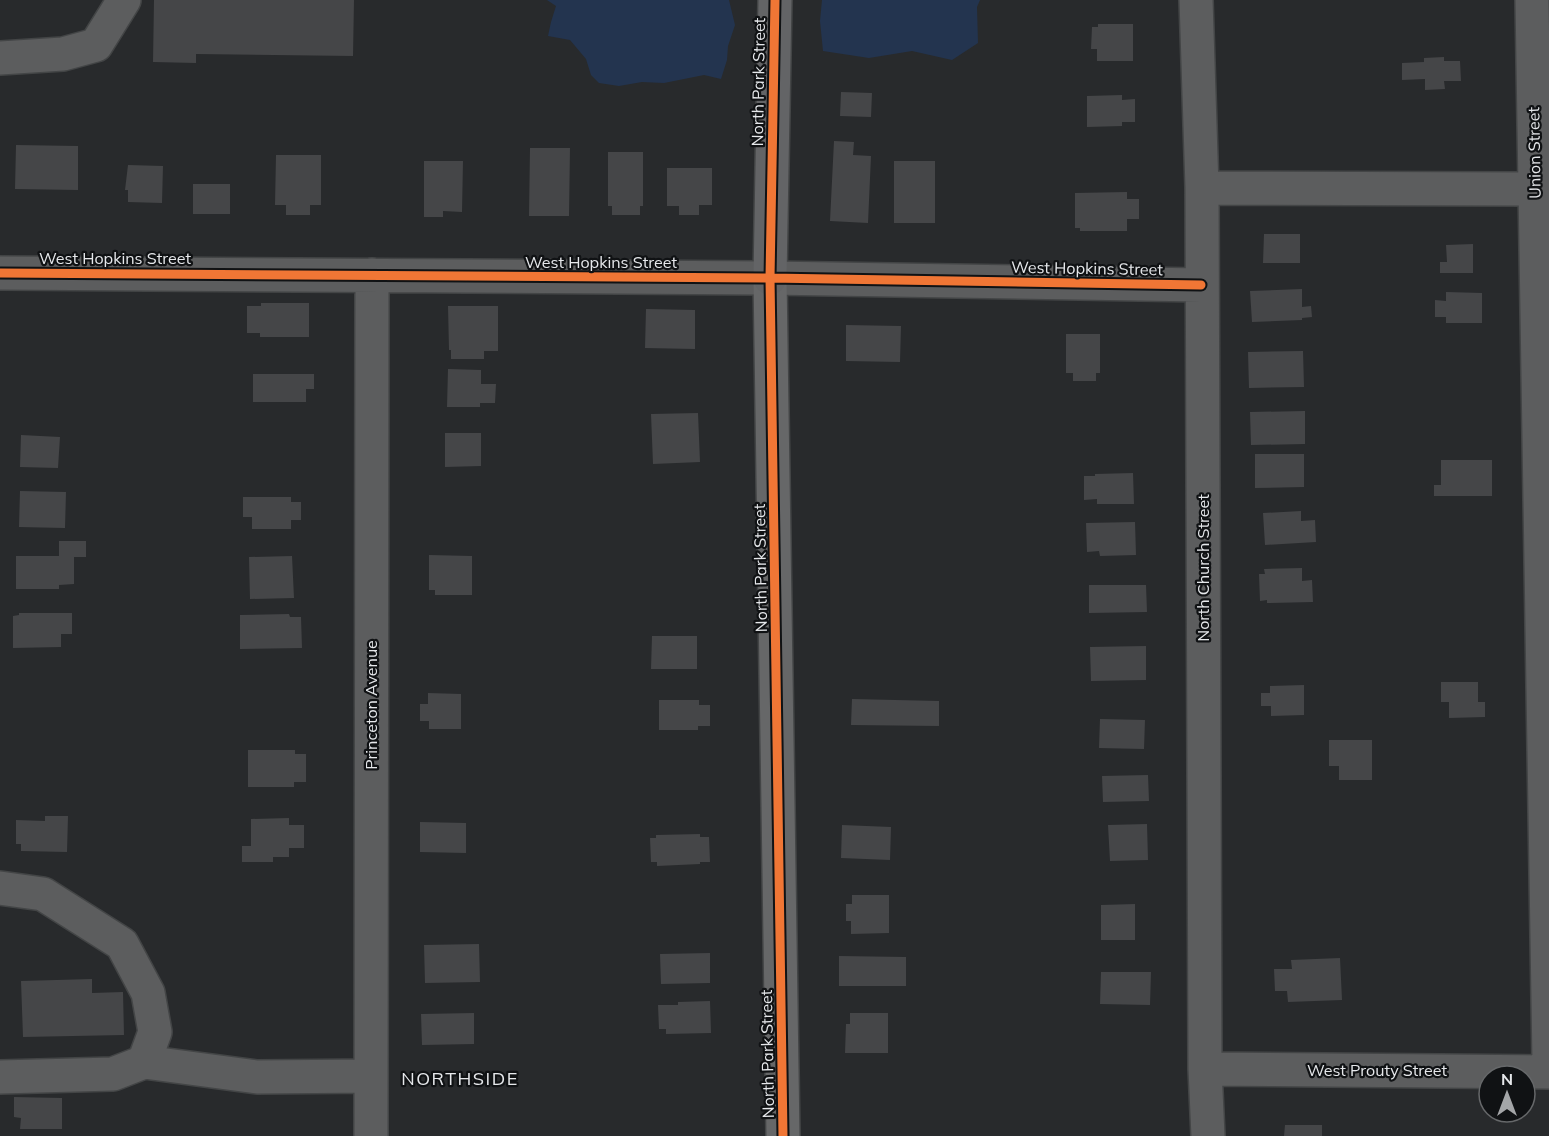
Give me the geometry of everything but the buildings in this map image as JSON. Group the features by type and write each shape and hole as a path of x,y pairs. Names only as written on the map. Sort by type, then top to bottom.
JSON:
{"highway":[{"name":"North Park Street","path":"770,278 775,0"}],"main road":[{"name":"North Park Street","path":"770,278 783,1136"}],"street":[{"path":"0,58 63,54 96,45 124,0"},
{"name":"North Church Street","path":"1196,0 1202,188 1205,1069 1209,1136"},
{"name":"Union Street","path":"1532,0 1542,189 1549,1062"},
{"path":"1202,188 1542,189"},
{"name":"West Hopkins Street","path":"0,273 770,278 1201,285"},
{"name":"Princeton Avenue","path":"371,1136 372,275"},
{"path":"0,888 43,894 123,944 148,993 155,1032 144,1062"},
{"path":"0,1077 113,1074 144,1062 257,1077 371,1076"},
{"name":"West Prouty Street","path":"1205,1069 1549,1071"}],"shaded area":[{"path":"547,0 729,0 735,25 721,79 704,75 664,83 642,82 619,86 599,83 591,75 586,59 570,40 548,36 556,6"},
{"path":"822,0 980,0 977,7 978,43 952,60 912,51 869,58 823,51 820,21"}],"cycle path":[{"path":"775,0 770,278 783,1136"},
{"path":"0,273 770,278 1201,285"}],"district":[{"name":"NORTHSIDE","path":"460,1079"}]}
